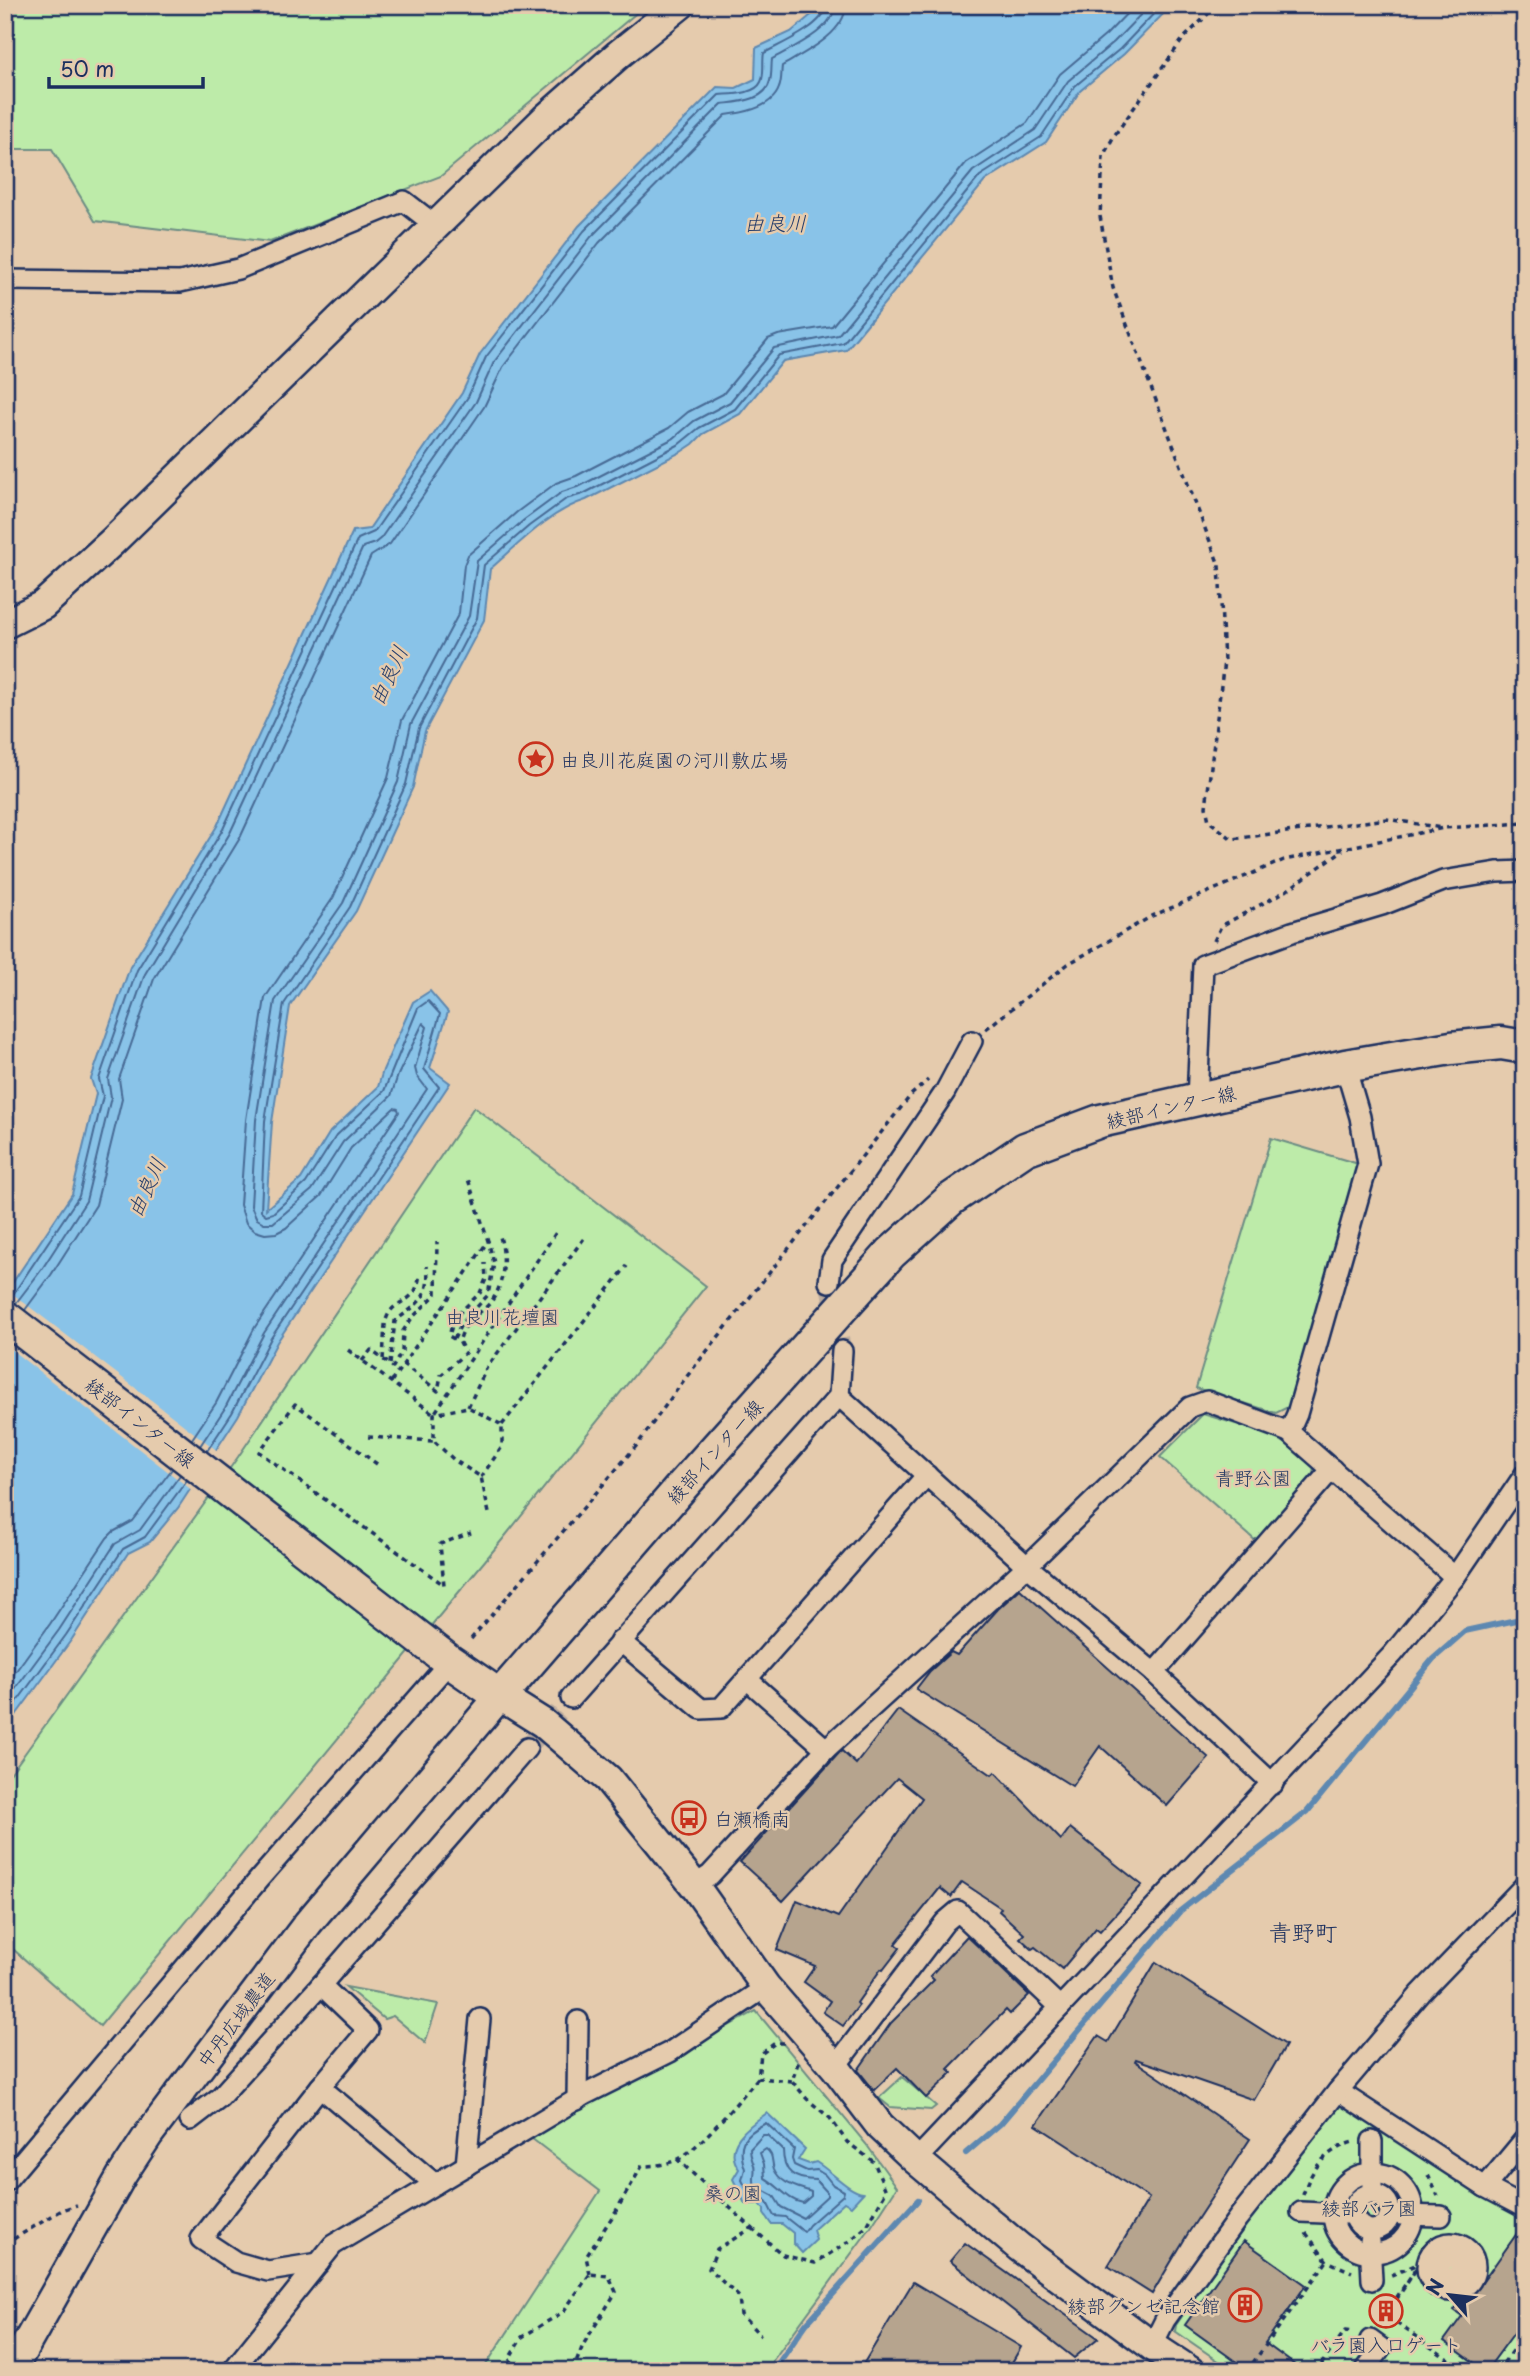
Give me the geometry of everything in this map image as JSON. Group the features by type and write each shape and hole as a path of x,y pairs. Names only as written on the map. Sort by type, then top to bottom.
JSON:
{"main road":[{"name":"綾部インター線","path":"5,1317 437,1661 500,1696 684,1484 891,1253 951,1199 1026,1149 1100,1121 1345,1066 1451,1048 1501,1043 1525,1047"}],"street":[{"path":"5,624 43,605 112,542 545,119 680,5"},
{"path":"5,280 180,282 238,269 404,201 435,225"},
{"path":"1197,1100 1203,965 1292,932 1382,905 1443,881 1497,872 1525,871"},
{"path":"829,1282 832,1260 945,1092 972,1041"},
{"path":"1289,1432 1297,1414 1368,1164 1360,1117 1345,1066"},
{"path":"571,1698 839,1396 842,1351"},
{"path":"839,1396 1027,1566 1154,1673 1273,1784"},
{"path":"694,1885 709,1875 826,1749 1027,1566 1190,1407 1207,1401 1289,1432 1455,1577"},
{"path":"1154,1673 1332,1469"},
{"path":"916,2160 1393,1654 1455,1577 1525,1474"},
{"path":"620,1641 701,1709 721,1708 927,1475"},
{"path":"5,2182 260,1878 437,1661"},
{"path":"748,1680 826,1749"},
{"path":"500,1696 543,1723 608,1779 694,1885 766,1987 835,2067 880,2126 1019,2247 1190,2371"},
{"name":"中丹広域農道","path":"11,2371 111,2194 149,2134 308,1923 500,1696"},
{"path":"190,2120 220,2097 527,1748"},
{"path":"1152,2346 1165,2320 1238,2218 1338,2091 1421,1993 1525,1885"},
{"path":"835,2067 945,1922 958,1911 1060,2007"},
{"path":"319,2263 268,2271 236,2262 201,2239 368,2030 321,1985"},
{"path":"232,2371 333,2245 577,2100 670,2052 766,1987"},
{"path":"466,2166 480,2019"},
{"path":"577,2100 578,2021"},
{"path":"320,2087 435,2184"},
{"path":"1338,2091 1485,2187 1525,2208"},
{"path":"1485,2187 1525,2138"},
{"path":"1372,2141 1372,2194"},
{"path":"1372,2173 1390,2176 1400,2183 1408,2194 1412,2215 1408,2232 1400,2243 1389,2250 1370,2252 1350,2246 1341,2237 1333,2213 1342,2187 1352,2179 1372,2173"},
{"path":"1372,2194 1384,2199 1390,2209 1390,2215 1380,2228 1369,2230 1359,2224 1354,2214 1361,2198 1372,2194"},
{"path":"1301,2212 1354,2214"},
{"path":"1390,2215 1441,2216"},
{"path":"1369,2230 1371,2280"},
{"path":"1365,2371 1381,2348 1370,2340"}],"path":[{"path":"1217,5 1183,39 1114,136 1103,156 1100,216 1113,288 1219,565 1224,661 1206,807 1209,821 1232,839 1387,819 1444,828"},
{"path":"972,1041 1068,964 1152,916 1284,860 1444,828 1525,823"},
{"path":"1203,965 1221,926 1286,891 1345,849"},
{"path":"471,1639 637,1445 684,1381 894,1116 911,1095 931,1077"},
{"path":"457,1340 461,1324 488,1296 494,1263 467,1176"},
{"path":"434,1441 434,1414 557,1231"},
{"path":"457,1340 467,1324 495,1297 502,1269 503,1245 499,1234"},
{"path":"468,1407 487,1367 585,1237"},
{"path":"391,1382 488,1241"},
{"path":"362,1361 371,1350 393,1367 402,1351 403,1331 436,1294 437,1242"},
{"path":"403,1364 438,1391 441,1375 465,1353 457,1340 449,1336 454,1318 480,1293 486,1279 485,1263"},
{"path":"390,1364 395,1321 424,1297 429,1283 427,1266"},
{"path":"481,1477 502,1447 502,1425 627,1266"},
{"path":"383,1359 386,1320 399,1303 412,1297 418,1288 419,1273"},
{"path":"348,1350 434,1414 468,1407 502,1425"},
{"path":"377,1464 295,1404 258,1452 444,1585 440,1544 471,1533"},
{"path":"368,1437 434,1441 454,1460 481,1477 489,1513"},
{"path":"519,2371 509,2360 522,2337 563,2312 590,2274 586,2257 617,2211 642,2166 657,2166 684,2156 758,2078 761,2054 775,2043 792,2042"},
{"path":"792,2081 800,2055"},
{"path":"677,2159 783,2255 815,2263 850,2241 867,2226 886,2191 874,2162 847,2142 830,2118 807,2099 792,2081 758,2078"},
{"path":"1423,2168 1437,2190 1441,2216 1438,2236 1448,2266 1385,2315 1465,2371"},
{"path":"5,2244 62,2210 111,2194"},
{"path":"752,2228 717,2249 709,2269 739,2297 741,2315 761,2336"},
{"path":"1247,2371 1327,2262"},
{"path":"573,2371 583,2345 616,2292 609,2276 590,2274"},
{"path":"1498,2371 1525,2332"}],"green space":[{"path":"5,5 646,5 441,176 270,242 95,221 52,149 5,149"},
{"name":"由良川花壇園","path":"474,1107 706,1286 502,1540 100,2026 5,1942 5,1781 238,1457"},
{"path":"1271,1138 1362,1165 1292,1405 1276,1413 1196,1388"},
{"name":"青野公園","path":"1203,1414 1282,1438 1314,1465 1313,1476 1257,1542 1160,1457"},
{"path":"346,1987 438,2004 425,2043 393,2016 384,2019"},
{"name":"桑の園","path":"756,2011 866,2144 897,2187 871,2227 765,2371 482,2371 600,2191 527,2135"},
{"path":"902,2077 936,2106 931,2110 890,2107 879,2098"},
{"name":"綾部バラ園","path":"1340,2105 1371,2119 1525,2218 1525,2371 1233,2371 1175,2331 1176,2325 1263,2199"}],"water":[{"name":"由良川","path":"823,5 1172,5 1124,54 1080,91 1046,142 985,181 846,350 783,361 740,414 703,434 681,452 560,512 535,529 490,569 484,620 425,731 413,787 356,911 290,1006 272,1122 266,1209 301,1179 330,1132 378,1087 413,1002 430,991 448,1012 430,1068 450,1083 277,1342 238,1416 178,1508 150,1542 128,1553 72,1639 5,1730 5,1294 72,1194 96,1094 91,1079 130,967 217,826 353,531 369,529 462,393 480,354 579,226 717,87 736,88 755,79 756,48 791,32"},
{"path":"767,2113 805,2149 798,2160 809,2164 816,2162 852,2189 863,2193 851,2206 844,2202 813,2230 816,2240 802,2253 793,2243 793,2233 782,2224 771,2224 764,2214 764,2209 758,2204 745,2204 733,2179 739,2169 735,2160 735,2144 745,2130"}],"pier":[{"path":"5,1288 219,1452 193,1491 5,1345"}],"building":[{"path":"1020,1589 1209,1758 1167,1806 1100,1746 1072,1786 916,1689 930,1671 951,1652 957,1655 998,1609"},
{"path":"898,1710 992,1775 995,1772 1061,1840 1070,1828 1142,1885 1100,1931 1096,1928 1062,1969 1020,1938 1024,1934 999,1911 1001,1908 962,1882 951,1897 940,1888 895,1944 900,1948 883,1970 881,1969 843,2026 823,2012 830,2001 804,1982 815,1966 777,1950 797,1900 838,1917 922,1798 897,1778 783,1901 740,1862 840,1752 856,1764"},
{"path":"967,1936 1029,1995 1010,2014 1006,2010 948,2069 952,2073 926,2098 897,2068 874,2090 858,2070 891,2023 934,1980 930,1976"},
{"path":"1156,1962 1286,2045 1254,2100 1136,2059 1135,2061 1250,2139 1152,2294 1108,2266 1149,2198 1036,2125 1098,2036 1108,2042"},
{"path":"1525,2222 1525,2318 1486,2371 1444,2341 1462,2316 1454,2310 1478,2276 1484,2280"},
{"name":"綾部グンゼ記念館","path":"1244,2241 1306,2285 1265,2343 1303,2371 1249,2371 1185,2325"},
{"path":"965,2243 1098,2338 1074,2358 950,2261"},
{"path":"913,2282 1021,2347 1007,2371 859,2371"}],"waterway":[{"path":"966,2153 1000,2124 1180,1911 1307,1812 1433,1659 1465,1631 1525,1618"},
{"path":"773,2371 806,2324 918,2200"}],"tunnel":[{"path":"829,1282 842,1351"},
{"path":"527,1748 571,1698"}],"place":[{"name":"由良川花庭園の河川敷広場","path":"536,759"},
{"name":"白瀬橋南","path":"689,1818"},
{"name":"綾部グンゼ記念館","path":"1245,2305"},
{"name":"バラ園入口ゲート","path":"1386,2311"}],"district":[{"name":"青野町","path":"1303,1931"}]}
